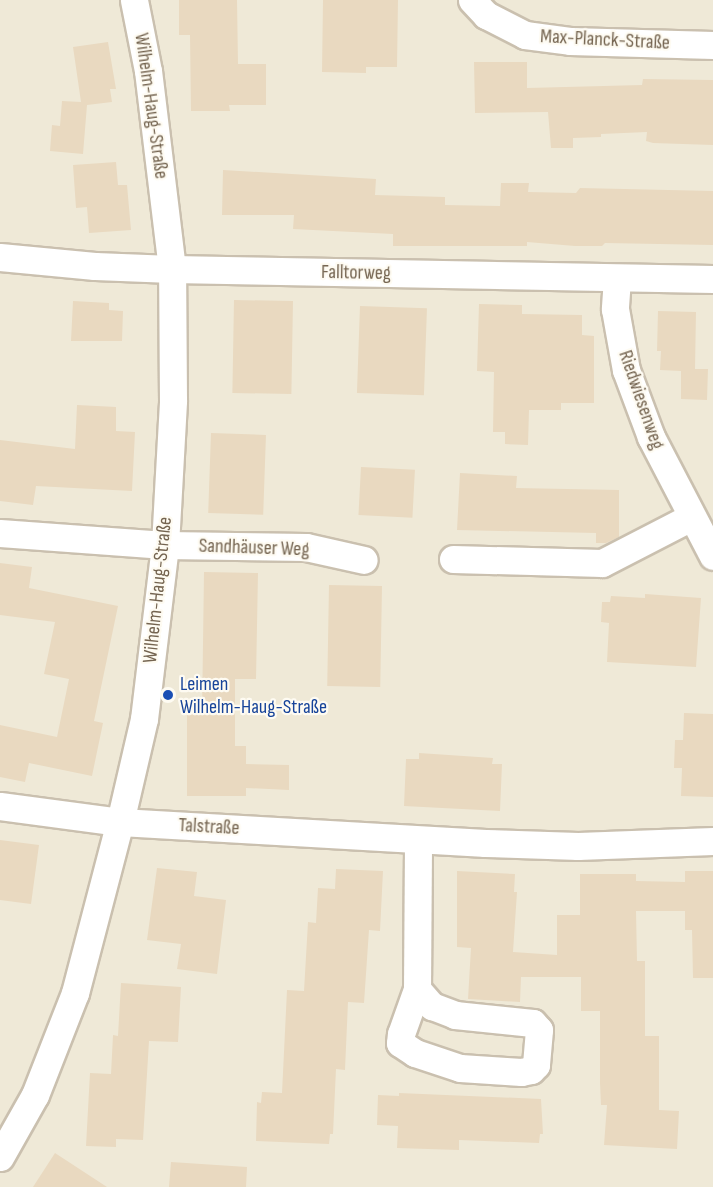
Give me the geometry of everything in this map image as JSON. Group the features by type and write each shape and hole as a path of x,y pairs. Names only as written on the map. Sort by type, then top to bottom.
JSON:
{"street":[{"name":"Wilhelm-Haug-Straße","path":"0,1157 35,1095 75,993 120,822 144,719 165,545 173,400 172,269 148,71 134,0"},
{"name":"Max-Planck-Straße","path":"472,0 486,15 525,35 570,41 713,45"},
{"name":"Falltorweg","path":"0,256 94,266 172,269 713,279"},
{"name":"Riedwiesenweg","path":"617,278 615,309 626,370 651,437 713,556"},
{"path":"453,559 602,563 691,517"},
{"name":"Sandhäuser Weg","path":"0,533 165,545 306,547 364,560"},
{"name":"Talstraße","path":"0,806 120,822 418,840 578,846 713,841"},
{"path":"417,989 432,1006 455,1015 533,1023 537,1026 539,1036 536,1065 531,1070 521,1072 467,1069 407,1050 400,1039 417,989 418,840"}],"shaded area":[{"path":"0,0 713,0 713,1187 0,1187"}],"building":[{"path":"179,0 237,0 238,64 266,64 266,105 229,105 230,111 191,111 190,35 179,35"},
{"path":"323,0 398,0 397,67 366,67 366,73 322,72"},
{"path":"108,42 116,89 110,89 112,102 87,105 83,154 50,151 52,125 60,126 62,101 81,102 73,47"},
{"path":"474,62 527,62 527,88 642,85 643,79 713,80 713,145 653,143 646,141 647,132 573,138 573,148 551,148 548,112 475,113"},
{"path":"116,162 118,185 127,185 131,230 89,233 87,207 76,208 73,165"},
{"path":"223,170 376,179 375,195 445,197 445,205 500,206 501,183 529,183 528,192 576,193 580,188 713,191 713,245 605,243 602,246 575,246 527,242 527,246 393,246 393,234 293,229 294,215 222,215"},
{"path":"234,300 293,301 291,394 232,393"},
{"path":"73,301 109,303 109,310 123,311 122,341 71,341"},
{"path":"479,304 522,305 522,314 582,315 582,335 594,336 594,403 561,403 561,410 529,410 528,445 505,444 505,432 493,432 494,372 477,371"},
{"path":"360,306 427,308 424,395 357,393"},
{"path":"658,311 696,312 695,369 708,369 707,400 681,399 681,371 660,370 661,351 657,351"},
{"path":"77,405 116,407 116,431 135,432 132,491 36,486 33,505 0,501 0,440 75,449"},
{"path":"211,433 266,435 263,515 208,513"},
{"path":"361,467 415,470 412,518 358,515"},
{"path":"460,473 517,476 516,488 619,490 619,537 606,543 596,543 596,533 457,530"},
{"path":"0,563 32,567 29,588 118,606 94,721 103,723 92,776 29,763 25,782 0,777 0,725 57,737 69,679 44,674 55,622 0,615"},
{"path":"204,572 258,573 256,679 235,679 235,746 246,746 246,764 289,765 289,790 246,788 246,796 187,796 187,714 202,714"},
{"path":"329,585 382,586 380,687 327,686"},
{"path":"645,594 701,598 696,667 607,662 609,623 601,622 602,602 610,602 611,596 645,598"},
{"path":"684,713 713,714 713,797 681,796 682,768 674,768 675,740 683,740"},
{"path":"419,753 493,758 492,764 502,764 500,811 404,806 406,759 419,759"},
{"path":"0,840 39,845 31,904 0,900"},
{"path":"157,868 197,872 194,896 226,900 217,974 177,969 181,944 147,940"},
{"path":"336,869 383,871 380,931 369,930 364,1003 348,1002 345,1070 336,1069 333,1134 330,1134 329,1144 256,1141 257,1102 261,1103 262,1092 282,1093 287,990 304,991 308,922 316,923 318,888 335,889"},
{"path":"457,871 515,874 514,892 517,892 513,952 557,955 557,915 580,915 580,874 636,874 636,881 685,882 685,871 713,871 713,978 693,978 692,930 685,930 685,911 636,911 637,961 645,961 645,1036 659,1036 659,1110 679,1111 677,1149 604,1145 607,1105 601,1105 600,1011 581,1011 581,977 521,977 520,1002 468,999 471,948 457,947"},
{"path":"121,983 181,987 178,1042 149,1041 143,1140 116,1139 116,1147 86,1146 90,1073 111,1074 113,1035 118,1036"},
{"path":"399,1093 541,1099 543,1134 540,1134 539,1143 459,1140 459,1150 397,1148 398,1126 377,1125 378,1095 399,1096"},
{"path":"55,1153 107,1187 33,1187"},
{"path":"171,1162 247,1167 246,1187 169,1187"}],"place":[{"name":"Leimen Wilhelm-Haug-Straße","path":"168,695"}]}
